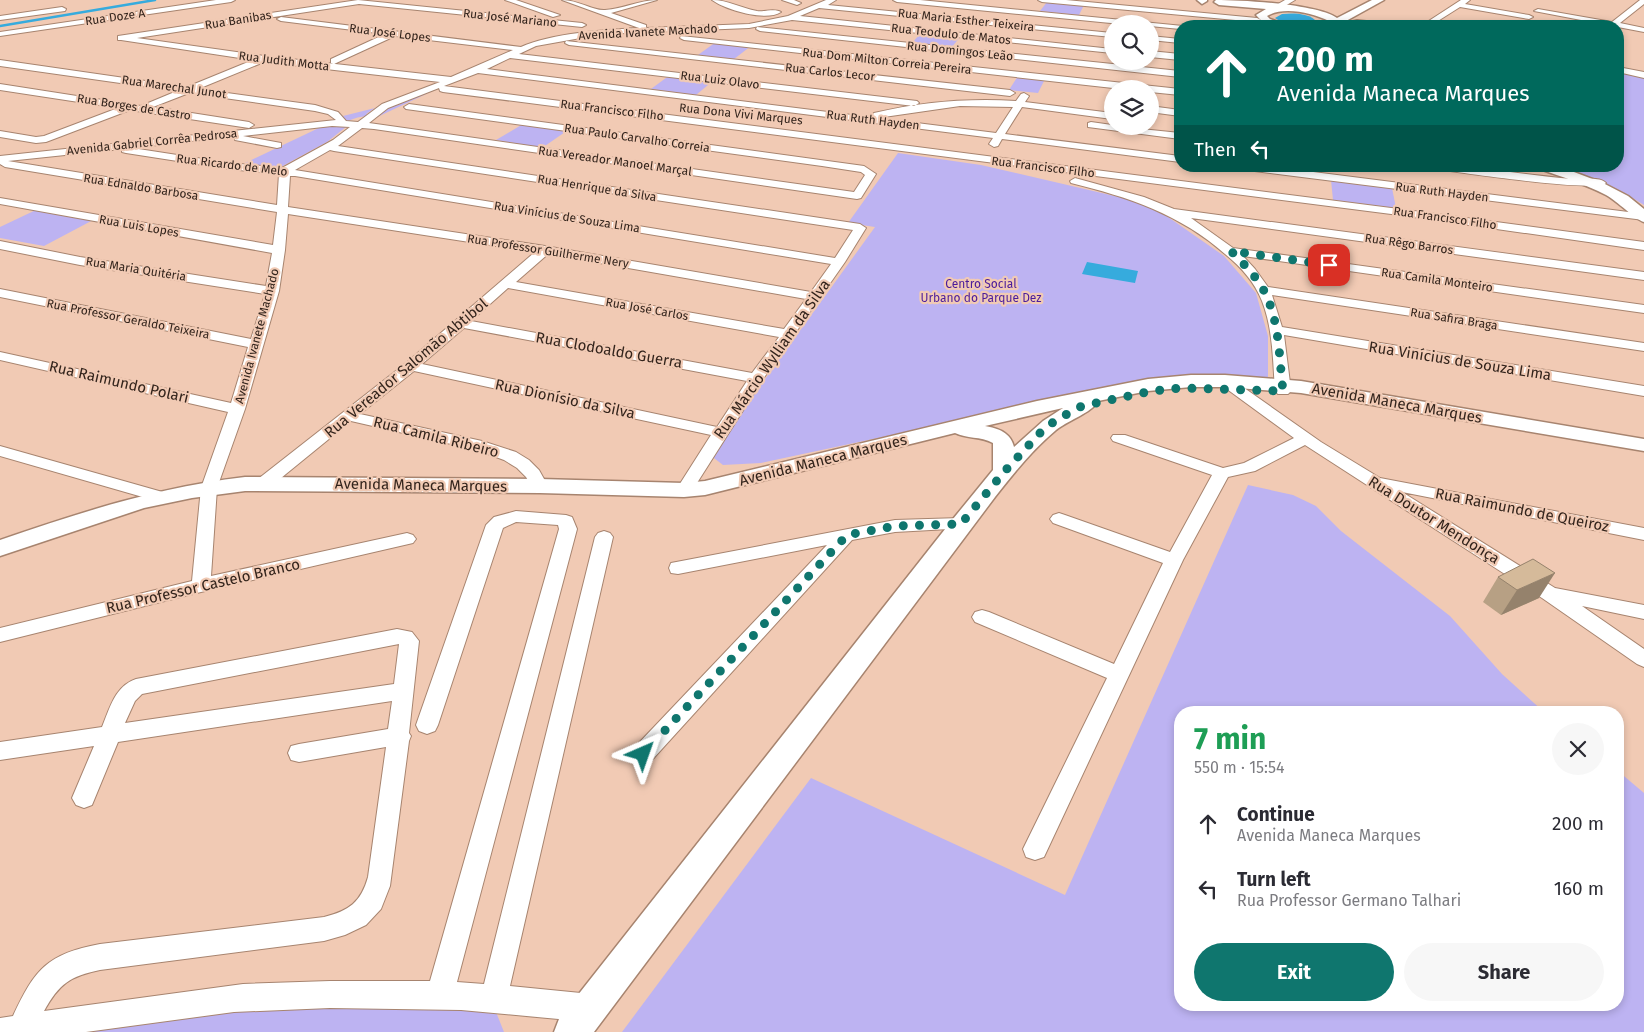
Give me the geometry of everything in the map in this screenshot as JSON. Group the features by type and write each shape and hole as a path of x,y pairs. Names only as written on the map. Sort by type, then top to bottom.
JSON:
{"main road":[{"path":"1202,0 1253,6 1259,9 1258,19"},
{"path":"1342,20 1379,0"},
{"path":"1219,2 1277,6 1348,17"},
{"path":"1258,19 1276,10 1304,10 1328,16 1330,20"},
{"path":"1565,172 1630,199 1644,210"},
{"path":"1597,184 1633,205 1644,217"},
{"name":"Avenida Maneca Marques","path":"0,548 105,513 160,498 209,488 264,483 540,486 684,490 724,485 1037,407 1148,385 1191,381 1283,388 1644,445"},
{"name":"Avenida Maneca Marques","path":"572,1032 961,524 1004,472 1041,432 1056,420 1082,406 1152,391 1229,385"},
{"name":"Avenida Maneca Marques","path":"1283,388 1644,453"},
{"path":"942,430 981,431 999,437 1004,446 1004,472"}],"street":[{"path":"509,0 603,32"},
{"path":"566,0 653,30"},
{"path":"716,0 758,14 771,14 801,2"},
{"path":"786,0 801,2"},
{"name":"Avenida Ivanete Machado","path":"201,586 209,488 237,409 272,291 288,175 337,142 385,106 460,78 521,49 548,41 603,32 740,27 790,18 832,0"},
{"path":"897,0 1104,20"},
{"path":"1042,0 1258,19"},
{"path":"1195,0 1202,0"},
{"path":"1277,6 1291,0"},
{"path":"1619,20 1644,0"},
{"path":"604,13 652,1"},
{"path":"1434,20 1463,2 1529,17"},
{"name":"Rua José Mariano","path":"349,3 370,3 582,25"},
{"name":"Rua Banibas","path":"127,37 239,7 260,16 349,3"},
{"name":"Rua Maria Esther Teixeira","path":"820,6 1104,34"},
{"name":"Rua Doze A","path":"0,34 239,7"},
{"path":"1525,20 1542,8 1592,20"},
{"path":"0,18 62,9"},
{"path":"1632,10 1644,12"},
{"path":"0,14 15,16"},
{"name":"Rua José Lopes","path":"260,16 521,49"},
{"path":"1348,17 1364,20"},
{"name":"Rua Teodulo de Matos","path":"790,18 1104,50"},
{"path":"1159,25 1174,26"},
{"name":"Rua Domingos Leão","path":"740,27 1174,73"},
{"path":"1624,27 1644,30"},
{"name":"Rua Dom Milton Correia Pereira","path":"626,31 1104,84"},
{"path":"334,62 394,33"},
{"name":"Rua Judith Motta","path":"138,35 460,78"},
{"name":"Rua Judith Motta","path":"127,37 121,38 264,59 460,78"},
{"path":"1159,39 1174,40"},
{"name":"Rua Carlos Lecor","path":"548,41 1064,99"},
{"name":"Rua Luiz Olavo","path":"507,55 750,83 849,106 933,106"},
{"path":"1159,55 1174,56"},
{"path":"143,109 264,59"},
{"name":"Rua Marechal Junot","path":"0,63 315,108 346,116"},
{"path":"750,83 769,65"},
{"name":"Rua Ruth Hayden","path":"477,70 849,106 857,118 1174,158"},
{"path":"1624,71 1644,75"},
{"path":"460,78 476,82"},
{"name":"Avenida Ivanete Machado","path":"405,109 460,78"},
{"name":"Rua Borges de Castro","path":"0,87 268,129"},
{"name":"Rua Francisco Filho","path":"443,89 984,159 1397,199 1644,246"},
{"name":"Rua Dom Milton Correia Pereira","path":"1159,90 1174,91"},
{"path":"1024,95 1018,104 1016,116 998,136 984,159 1121,192 1158,204 1175,212 1210,234 1248,268 1264,290 1276,330 1283,388"},
{"path":"412,96 423,100"},
{"name":"Rua Dona Vivi Marques","path":"800,121 835,121 972,102 1018,104 1104,115"},
{"path":"0,134 36,140 50,138 128,106"},
{"name":"Avenida Gabriel Corrêa Pedrosa","path":"0,159 304,125 385,106"},
{"name":"Rua Paulo Carvalho Correia","path":"405,109 864,169 870,174 857,196"},
{"path":"1159,110 1174,112"},
{"name":"Avenida Gabriel Corrêa Pedrosa","path":"346,116 360,125"},
{"path":"288,175 386,119"},
{"path":"1081,124 1174,135"},
{"name":"Rua Vereador Manoel Marçal","path":"360,125 857,196"},
{"path":"219,134 277,145"},
{"name":"Rua Ricardo de Melo","path":"109,147 156,156 288,175"},
{"name":"Rua Henrique da Silva","path":"334,148 860,228"},
{"name":"Rua Ednaldo Barbosa","path":"0,163 137,187 282,209"},
{"name":"Rua Ruth Hayden","path":"1268,172 1397,199 1644,217"},
{"path":"1489,172 1597,184"},
{"name":"Rua Vinícius de Souza Lima","path":"288,175 839,262"},
{"name":"Rua Luis Lopes","path":"0,201 279,250"},
{"name":"Rua Professor Guilherme Nery","path":"282,209 545,250 814,296"},
{"name":"Rua Rêgo Barros","path":"1175,212 1644,276"},
{"name":"Rua Márcio Wylliam da Silva","path":"684,490 756,378 839,262 860,228"},
{"name":"Rua Maria Quitéria","path":"0,245 80,261 272,291"},
{"name":"Rua Vereador Salomão Abtibol","path":"264,483 411,366 545,250"},
{"name":"Rua Camila Monteiro","path":"1231,251 1644,309"},
{"name":"Rua José Carlos","path":"506,284 787,334"},
{"name":"Rua Safira Braga","path":"1264,290 1644,347"},
{"name":"Rua Professor Geraldo Teixeira","path":"0,293 257,344"},
{"name":"Rua Clodoaldo Guerra","path":"461,323 756,378"},
{"name":"Rua Vinícius de Souza Lima","path":"1276,330 1644,391"},
{"name":"Rua Raimundo Polari","path":"0,356 237,409"},
{"name":"Rua Dionísio da Silva","path":"411,366 720,432"},
{"name":"Rua Doutor Mendonça","path":"1229,385 1371,481 1549,593 1644,658"},
{"name":"Rua Camila Ribeiro","path":"349,416 482,446 510,456 534,474 540,486"},
{"path":"1119,438 1222,474 1249,468 1306,438"},
{"path":"0,451 160,498"},
{"path":"1035,850 1174,560 1222,474"},
{"name":"Rua Raimundo de Queiroz","path":"1371,481 1644,534"},
{"path":"427,725 495,525 499,521 514,517 560,519 566,522 568,529 440,995"},
{"path":"1059,519 1174,560"},
{"path":"678,568 895,526 961,524"},
{"path":"643,754 847,535"},
{"path":"494,998 604,537"},
{"name":"Rua Professor Castelo Branco","path":"0,635 201,586 407,539"},
{"path":"1549,593 1644,612"},
{"path":"982,617 1118,674"},
{"path":"11,1030 45,983 57,972 69,965 100,957 324,929 350,921 362,913 372,900 381,869 400,736 409,641 404,637 397,636 136,687 126,696 84,798"},
{"path":"0,751 404,691"},
{"path":"299,753 400,736"},
{"path":"11,1030 100,1015 242,998 316,995 440,995 494,998 590,1008"}],"green space":[{"path":"1047,2 1084,5 1079,15 1040,11"},
{"path":"922,32 961,36 951,48 911,44"},
{"path":"716,42 751,46 734,59 698,55"},
{"path":"1624,72 1644,76 1644,205 1621,191 1575,172 1624,172"},
{"path":"670,75 714,80 696,95 651,89"},
{"path":"1018,76 1045,79 1038,93 1009,90"},
{"path":"443,86 371,120 370,116 366,116 346,122 339,126 346,127 327,142 279,168 245,163 323,126 336,126 345,120 343,116 375,108 366,114 371,115 406,98"},
{"path":"523,124 568,130 542,148 496,140"},
{"name":"Centro Social Urbano do Parque Dez","path":"898,153 981,165 1119,197 1148,206 1168,217 1224,256 1256,293 1268,336 1268,378 1222,377 999,412 761,463 723,465 710,455 875,227 848,223"},
{"path":"1331,180 1392,188 1396,208 1333,200"},
{"path":"38,209 95,219 44,246 0,238 0,227"},
{"path":"1248,485 1293,495 1316,506 1341,531 1450,616 1502,674 1537,706 1174,706 1174,1011 1624,1011 1624,776 1644,793 1644,1032 622,1032 811,778 1065,895"},
{"path":"480,1004 496,1012 504,1032 91,1032 122,1026 263,1009"}],"water":[{"path":"1282,14 1296,14 1306,15 1315,20 1278,20 1275,18"},
{"path":"1087,262 1138,271 1135,283 1082,274"}],"building":[{"path":"1533,559 1555,573 1517,590 1498,577"}],"waterway":[{"path":"0,26 155,0"}],"route":[{"path":"643,754 847,535 895,526 961,524 1004,472 1041,432 1070,411 1082,406 1152,391 1181,388 1283,391 1276,330 1264,290 1248,268 1231,251 1329,265"}]}
